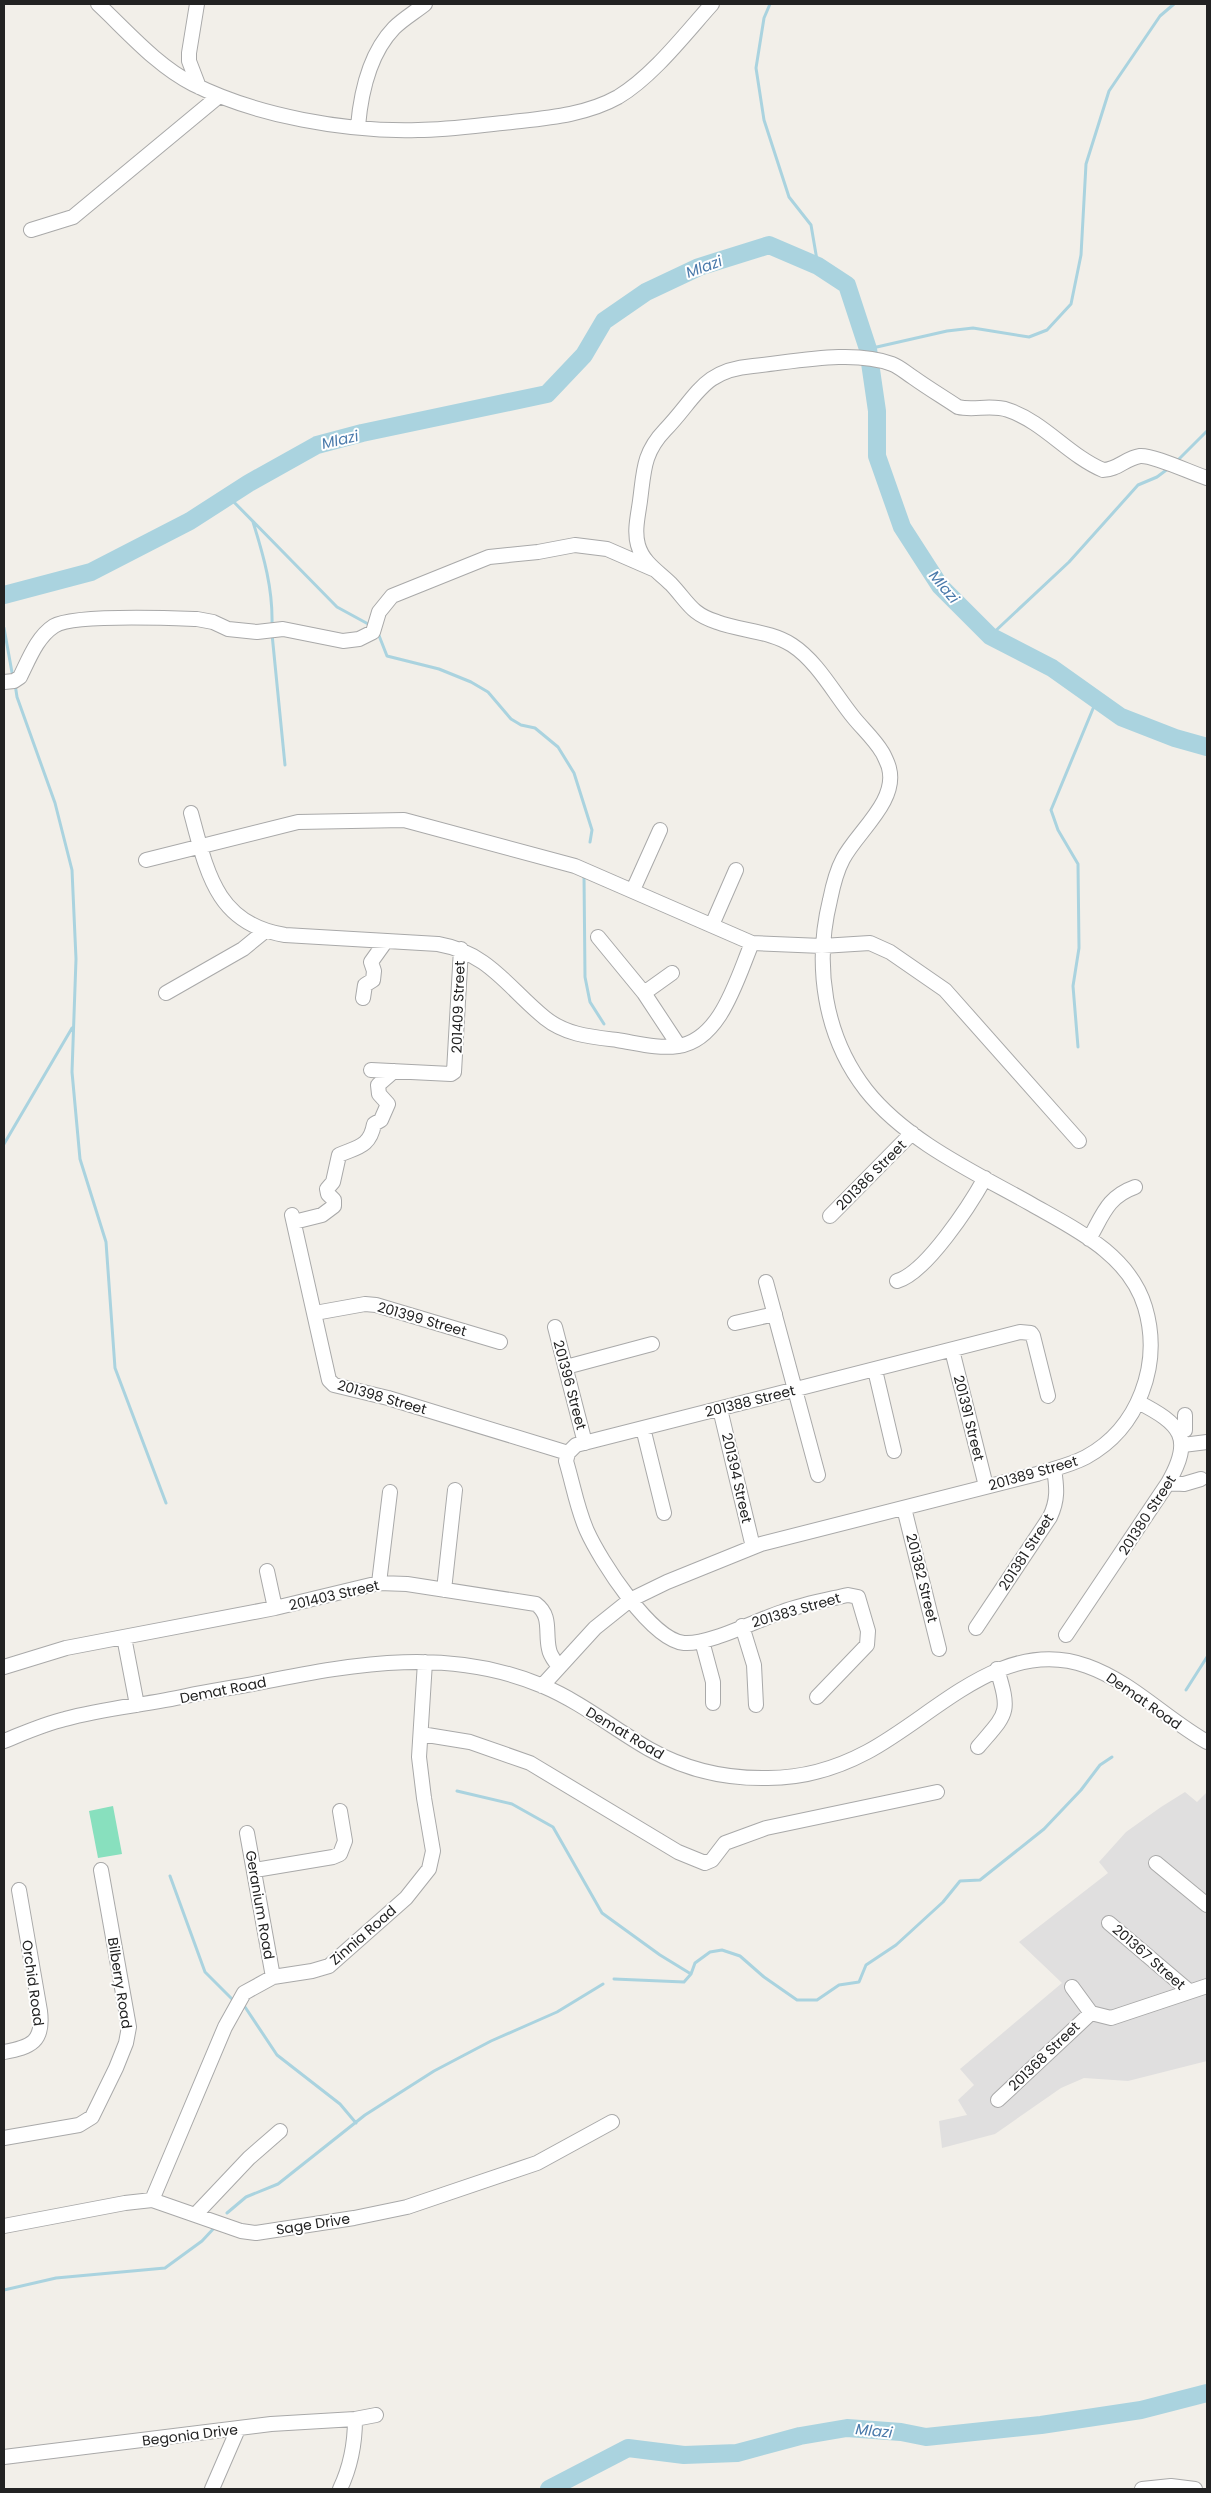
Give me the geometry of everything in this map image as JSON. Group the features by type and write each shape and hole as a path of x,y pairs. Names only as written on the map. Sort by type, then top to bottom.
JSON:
{"street":[{"path":"98,4 170,70 219,96 264,111 308,121 430,130 540,119 597,106 620,96 650,70 712,4"},
{"path":"197,4 189,61 200,87"},
{"path":"358,126 363,90 374,59 394,28 425,4"},
{"path":"31,230 73,217 219,96"},
{"path":"654,569 639,549 636,532 643,470 648,451 712,377 724,371 750,366 826,359 869,358 893,364 958,407 968,409 996,407 1026,418 1103,470 1110,470 1132,458 1149,457 1207,478"},
{"path":"4,682 14,681 20,677 42,636 56,625 77,619 196,619 213,622 228,629 257,632 283,629 343,641 358,639 372,632 379,612 392,596 489,557 538,552 575,545 607,549 654,569"},
{"name":"201389 Street","path":"542,1686 584,1637 630,1600 666,1582 753,1547 1054,1469 1082,1460 1108,1443 1128,1421 1138,1402 1150,1365 1149,1326 1145,1307 1139,1293 1120,1264 1089,1239 912,1133 881,1107 866,1090 844,1053 829,1015 824,990 822,946 824,921 836,874 844,856 883,802 888,788 889,767 882,751 817,670 795,647 781,640 715,622 698,614 685,604 673,586 654,569"},
{"path":"191,813 217,893 239,918 265,932 285,935 438,944 461,949 484,961 546,1019 559,1027 587,1036 662,1046 679,1046 699,1039 715,1023 752,943"},
{"path":"146,860 201,848 298,822 404,820 575,866 634,890 752,943 822,946 870,943 890,952 938,985 1079,1141"},
{"path":"634,890 660,830"},
{"path":"712,925 736,870"},
{"path":"166,993 243,949 265,932"},
{"path":"598,937 644,993 679,1046"},
{"path":"363,998 365,985 373,980 374,971 370,962 386,941"},
{"name":"201409 Street","path":"371,1070 451,1074 454,1072 461,949"},
{"path":"644,993 672,973"},
{"name":"201398 Street","path":"394,1072 378,1085 378,1094 388,1104 381,1120 374,1124 372,1134 356,1150 340,1155 333,1182 327,1190 334,1200 334,1206 322,1215 293,1219 329,1380 334,1385 388,1398 568,1452"},
{"name":"201386 Street","path":"830,1216 912,1133"},
{"path":"897,1281 910,1276 958,1222 985,1178"},
{"path":"1089,1239 1110,1202 1115,1197 1134,1187"},
{"path":"766,1282 797,1390 818,1475"},
{"name":"201399 Street","path":"315,1313 365,1304 376,1305 500,1342"},
{"path":"735,1323 775,1314"},
{"name":"201396 Street","path":"555,1327 585,1443"},
{"name":"201388 Street","path":"568,1452 576,1445 1020,1332 1031,1333 1048,1396"},
{"path":"566,1367 652,1344"},
{"name":"201391 Street","path":"952,1350 986,1486"},
{"path":"875,1370 894,1452"},
{"path":"1138,1402 1156,1412 1178,1432 1183,1446 1207,1442"},
{"name":"201394 Street","path":"720,1409 753,1547"},
{"path":"1178,1432 1185,1430 1185,1415"},
{"path":"643,1428 664,1513"},
{"name":"201380 Street","path":"1066,1635 1168,1483 1178,1466 1183,1446"},
{"path":"568,1452 566,1461 587,1532 630,1600"},
{"name":"201381 Street","path":"976,1628 1050,1518 1056,1504 1057,1493 1054,1469"},
{"path":"1168,1483 1184,1484 1201,1479"},
{"path":"444,1590 455,1490"},
{"path":"379,1582 390,1492"},
{"name":"201382 Street","path":"904,1508 939,1649"},
{"path":"267,1571 275,1608"},
{"name":"201403 Street","path":"4,1667 46,1652 275,1608 379,1582 536,1604 544,1612 548,1630 548,1648 559,1667"},
{"name":"201383 Street","path":"630,1600 661,1633 683,1643 702,1641 784,1611 848,1594 858,1597 868,1631 868,1645 816,1697"},
{"path":"742,1626 752,1659 756,1705"},
{"path":"124,1637 137,1705"},
{"path":"702,1641 713,1682 713,1703"},
{"name":"Demat Road","path":"4,1741 67,1718 351,1666 408,1661 479,1668 542,1686 667,1758 712,1774 769,1778 800,1776 858,1757 997,1669 1026,1660 1049,1659 1090,1667 1117,1680 1186,1730 1207,1742"},
{"name":"Zinnia Road","path":"152,2200 225,2026 244,1993 273,1977 312,1971 329,1966 406,1898 426,1875 433,1852 421,1780 421,1734 425,1662"},
{"path":"978,1746 1002,1718 1006,1710 1006,1697 997,1669"},
{"path":"421,1734 470,1742 530,1763 678,1852 705,1863 712,1860 725,1843 766,1828 937,1792"},
{"path":"255,1870 333,1857 340,1854 345,1841 340,1811"},
{"name":"Geranium Road","path":"247,1833 273,1977"},
{"path":"1156,1863 1207,1905"},
{"name":"Bilberry Road","path":"4,2138 79,2125 92,2117 126,2043 129,2026 101,1870"},
{"name":"Orchid Road","path":"4,2052 27,2047 36,2040 41,2030 40,2011 19,1890"},
{"name":"201367 Street","path":"1109,1923 1189,1991"},
{"path":"1072,1987 1091,2013 1111,2018 1207,1986"},
{"name":"201368 Street","path":"998,2100 1091,2013"},
{"name":"Sage Drive","path":"4,2226 152,2200 242,2231 256,2233 354,2218 407,2207 537,2163 612,2122"},
{"path":"196,2214 249,2158 280,2131"},
{"name":"Begonia Drive","path":"4,2457 271,2424 355,2419 376,2415"},
{"path":"340,2489 347,2474 355,2444 355,2419"},
{"path":"212,2489 238,2429"},
{"path":"1142,2489 1170,2486 1195,2489"}],"shaded area":[{"path":"1185,1792 1197,1802 1207,1792 1207,2061 1128,2081 1084,2078 1061,2088 995,2134 942,2148 939,2121 967,2115 958,2100 974,2085 960,2069 1062,1983 1019,1942 1108,1873 1099,1862 1126,1832"}],"green space":[{"path":"113,1806 122,1854 98,1858 89,1811"}],"waterway":[{"path":"770,4 764,18 756,68 764,120 789,197 811,225 818,266"},
{"path":"868,349 947,331 973,328 1029,337 1047,330 1071,304 1081,255 1086,164 1109,91 1160,16 1174,4"},
{"name":"Mlazi","path":"4,595 91,572 190,521 249,483 317,445 362,433 547,394 584,355 604,321 646,292 699,267 769,245 818,266 847,285 868,349 877,411 877,456 902,527 940,586 990,636 1052,668 1121,717 1175,738 1207,747"},
{"path":"1176,462 1207,431"},
{"path":"990,636 1069,562 1138,485 1157,477 1169,468"},
{"path":"228,496 337,607 370,625"},
{"path":"253,522 267,573 272,625"},
{"path":"4,628 13,678"},
{"path":"378,633 387,656 439,669 471,682 488,692 511,719 521,725 535,728 558,747 574,773 592,830 590,842"},
{"path":"272,634 285,765"},
{"path":"15,684 17,697 55,803 72,870 76,959 72,1072 80,1159 106,1242 115,1368 166,1503"},
{"path":"1078,1047 1073,986 1079,948 1078,864 1058,830 1051,810 1097,699"},
{"path":"584,875 585,977 590,1002 604,1024"},
{"path":"4,1144 72,1028"},
{"path":"1186,1690 1207,1657"},
{"path":"614,1979 684,1982 691,1974 695,1963 710,1952 722,1950 740,1956 764,1977 797,2000 817,2000 839,1985 859,1982 866,1965 896,1945 943,1902 960,1881 980,1880 1044,1829 1081,1790 1100,1765 1112,1757"},
{"path":"457,1791 512,1804 553,1827 602,1913 660,1955 691,1974"},
{"path":"170,1876 205,1972 232,1999"},
{"path":"227,2213 246,2197 278,2184 365,2115 434,2071 491,2041 557,2012 603,1984"},
{"path":"245,2007 277,2055 340,2104 356,2123"},
{"path":"4,2290 56,2278 165,2268 202,2241 216,2226"},
{"name":"Mlazi","path":"549,2489 628,2448 684,2455 737,2453 800,2436 847,2428 901,2432 926,2437 1041,2425 1141,2410 1207,2393"}]}
